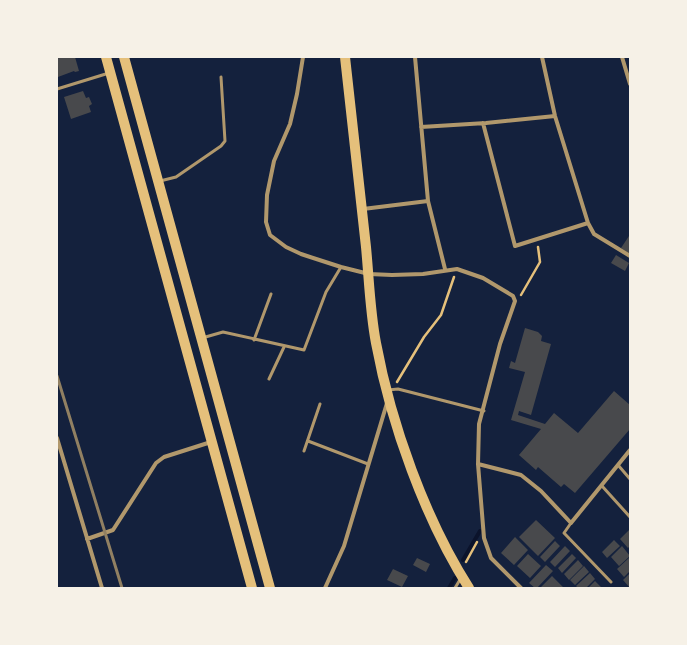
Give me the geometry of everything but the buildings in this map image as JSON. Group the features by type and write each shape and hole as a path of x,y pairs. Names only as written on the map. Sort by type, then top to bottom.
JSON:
{"main road":[{"path":"106,57 252,588"},
{"path":"124,57 270,588"},
{"path":"345,57 376,342 398,430 415,476 469,588"}],"street":[{"path":"302,57 297,94 290,124 274,161 267,195 266,222 270,235 286,247 301,254 341,267 369,274 423,274 457,269 484,278 513,296 515,301 500,344 484,411 479,424 478,464 484,538 491,558 521,588"},
{"path":"415,57 428,201 445,270"},
{"path":"542,57 555,116 588,223 594,234 630,256"},
{"path":"622,57 630,84"},
{"path":"421,127 555,116"},
{"path":"483,123 515,246 588,223"},
{"path":"362,209 428,201"},
{"path":"325,588 344,546 389,392"},
{"path":"57,438 102,588"},
{"path":"87,539 113,530 156,463 164,457 211,442"},
{"path":"478,464 521,475 541,491 571,523 630,450"}],"lane":[{"path":"57,89 111,72"},
{"path":"158,182 176,177 221,146 225,141 221,77"},
{"path":"201,338 223,332 284,347 304,350 326,292 341,267"},
{"path":"254,340 271,294"},
{"path":"270,379 284,347"},
{"path":"389,392 484,411"},
{"path":"304,451 320,404"},
{"path":"308,440 368,464"},
{"path":"618,465 630,479"},
{"path":"602,486 630,517"},
{"path":"571,523 564,533 611,582"},
{"path":"455,588 461,574"}],"path":[{"path":"515,301 524,291 540,262 537,239"},
{"path":"389,392 424,337 441,316 457,269"},
{"path":"461,574 483,531"}],"waterway":[{"path":"463,560 480,531"},
{"path":"449,588 455,578"}],"railway":[{"path":"57,376 122,588"}]}
